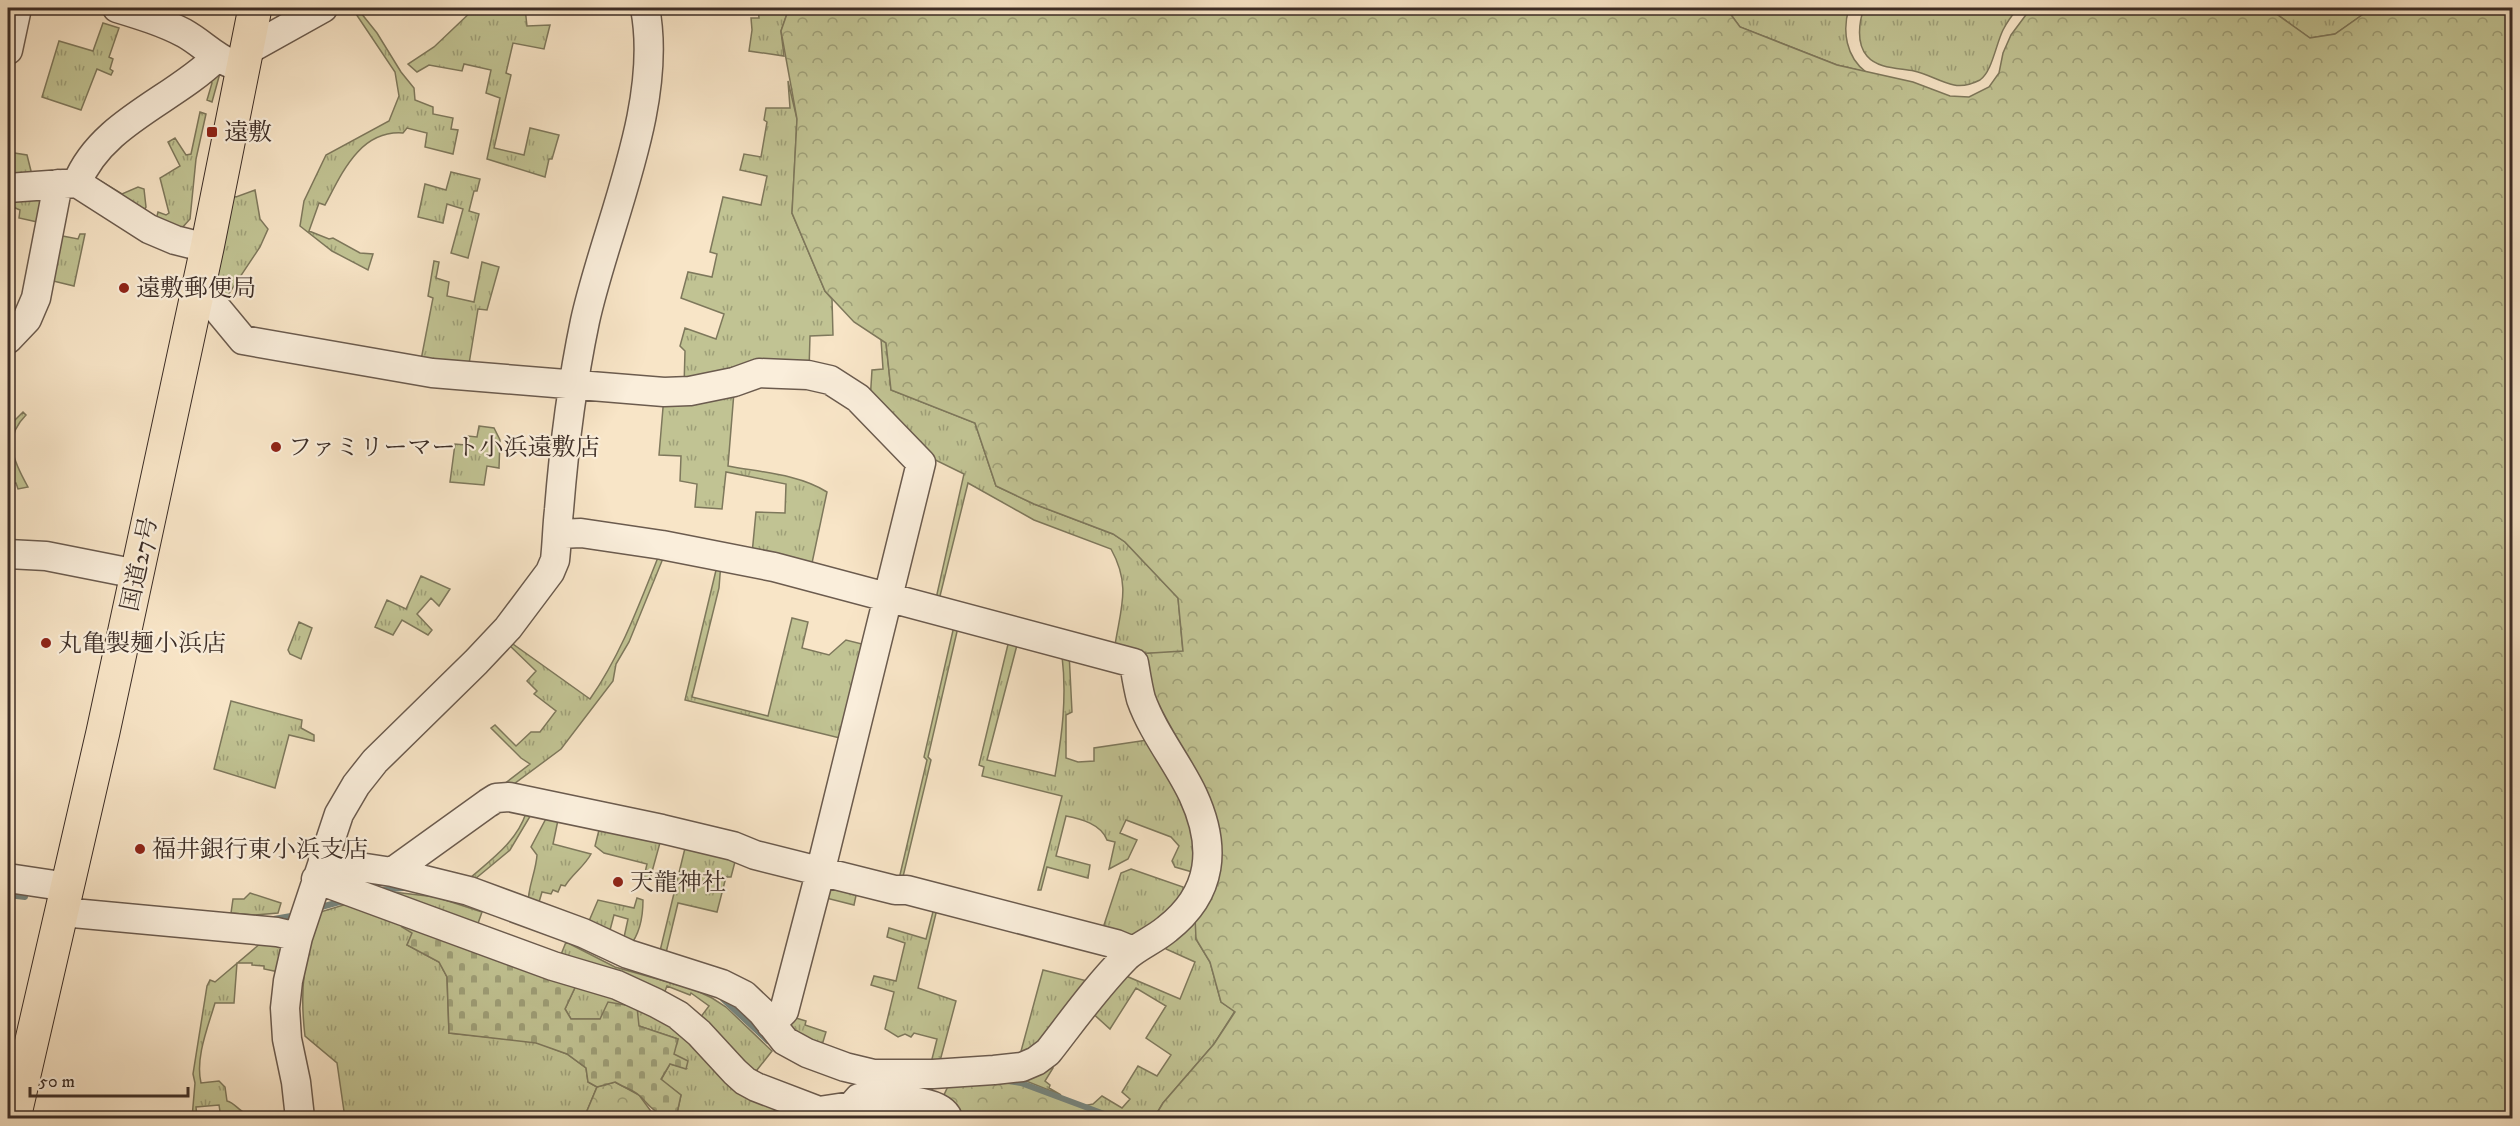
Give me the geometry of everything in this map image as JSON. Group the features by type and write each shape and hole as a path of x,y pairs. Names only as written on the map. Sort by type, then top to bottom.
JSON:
{"highway":[{"name":"国道27号","path":"14,1119 65,899 207,248 235,59 255,8"}],"street":[{"path":"8,50 17,8"},
{"path":"117,8 184,33 208,48 235,59"},
{"path":"8,339 27,319 36,298 67,184 108,139 198,75 235,59 323,8"},
{"path":"300,1119 296,1082 287,1039 285,1008 298,936 339,814 356,785 375,761 508,628 550,572 555,560 558,512 573,384 586,319 640,117 648,55 645,8"},
{"path":"8,189 67,184 149,229 176,240 207,248"},
{"path":"197,294 209,299 243,340 432,374 664,392 690,391 734,382 759,373 786,373 830,380 858,398 921,463 784,1011 771,1024"},
{"path":"320,869 359,895 553,966 617,985 656,1003 678,1015 699,1033 745,1082 819,1111 852,1106 859,1084 874,1074 933,1074 1022,1067 1036,1061 1047,1052 1116,968 1133,951 1144,946 1185,913 1203,884 1208,865 1208,852 1203,826 1193,796 1141,699 1134,663 1015,630 887,599 774,567 627,540 581,533 558,534"},
{"path":"8,554 46,556 137,574"},
{"path":"392,872 488,803 496,798 509,797 733,846 755,855 820,873 895,890 907,890 1116,944 1133,951"},
{"path":"320,869 333,863 392,872 469,891 583,933 628,954 722,984 744,995 762,1012 785,1041 859,1084 943,1109 948,1119"},
{"path":"8,878 65,899 298,936"}],"green space":[{"path":"352,8 357,8 377,33 401,72 414,88 415,100 433,107 433,114 453,118 451,129 458,130 453,154 425,147 427,133 407,128 403,133 375,138 354,156 325,205 319,203 309,231 329,239 333,238 360,253 373,254 368,270 332,251 300,226 304,201 326,155 389,121 399,96 395,72"},
{"path":"475,8 525,8 527,26 550,25 544,49 513,43 506,73 511,75 494,148 524,155 530,128 559,135 552,159 549,159 545,177 487,159 500,98 486,93 491,70 464,64 462,71 429,65 417,72 408,64 434,47"},
{"path":"758,8 789,8 781,31 784,56 749,51 751,18 759,18"},
{"path":"789,8 1726,8 1740,27 1837,65 1913,82 1950,96 1969,97 1989,87 1999,73 2003,53 2011,35 2031,8 2268,8 2310,38 2335,34 2372,8 2512,8 2512,1118 1154,1118 1163,1103 1214,1044 1235,1012 1221,1002 1210,962 1196,939 1195,917 1205,882 1180,761 1136,654 1183,651 1178,598 1125,542 1113,534 1034,504 996,486 975,423 891,390 886,343 854,322 825,291 792,213 797,119 781,31"},
{"path":"1726,8 1849,8 1846,26 1847,43 1854,59 1866,72 1837,65 1740,27"},
{"path":"1864,8 2018,8 2003,30 1988,71 1980,80 1961,86 1914,71 1883,66 1867,56 1860,39"},
{"path":"2268,8 2372,8 2335,34 2310,38"},
{"path":"103,23 119,28 109,57 113,59 111,75 97,69 81,110 42,97 59,41 93,51"},
{"path":"220,73 212,102 207,100 212,83 208,81"},
{"path":"788,81 797,119 792,213 825,291 832,299 833,335 810,336 809,371 684,387 685,351 680,346 685,328 716,339 724,314 681,298 688,272 712,277 717,254 710,252 723,197 761,205 767,176 740,170 744,154 761,157 767,122 764,120 766,108 790,108"},
{"path":"200,112 206,114 196,159 190,219 181,229 156,220 158,212 166,215 169,213 160,178 180,166 168,142 175,138 186,155 191,154"},
{"path":"8,152 27,155 32,175 8,179"},
{"path":"451,172 480,179 469,211 479,214 468,258 451,253 463,209 447,204 443,223 418,217 425,184 446,190"},
{"path":"89,174 122,194 138,187 144,189 146,207 143,212"},
{"path":"255,190 260,219 268,229 260,247 222,304 210,289 231,195 236,197"},
{"path":"39,196 45,203 42,223 19,218 20,210 13,207 14,199"},
{"path":"80,234 85,234 74,286 49,280 57,235 78,239"},
{"path":"434,261 439,262 436,278 449,282 447,296 474,302 482,262 499,267 487,310 478,309 468,370 420,365 433,298 428,296"},
{"path":"881,339 886,343 891,390 975,423 996,486 1034,504 1113,534 1125,542 1178,598 1183,652 1136,654 935,603 964,474 923,454 870,402 872,370 883,369","holes":["968,483 1034,520 1111,549 1123,585 1122,607 1115,645 939,600"]},
{"path":"786,377 829,384 855,402 908,455 913,466 882,587 875,588 752,554 756,512 785,513 786,484 726,472 722,509 695,507 697,484 680,481 681,456 659,455 664,396 696,393 770,378","holes":["786,382 820,388 839,397 903,456 906,467 878,582 874,583 812,563 827,492 792,477 728,466 734,392 761,383"]},
{"path":"23,412 26,415 14,433 12,442 18,469 28,487 18,489 16,483 8,484 8,421 12,417 15,420"},
{"path":"479,426 494,428 500,440 499,468 487,466 484,485 450,482 455,444 466,445 468,436 477,437"},
{"path":"661,550 721,562 719,588 692,697 768,716 792,618 808,622 802,648 829,655 846,640 870,646 817,861 495,791 530,764 491,728 495,725 516,746 531,732 540,732 556,711 534,694 537,691 527,681 536,671 508,644 510,642 590,699 612,664","holes":["664,556 717,566 685,700 840,738 811,854 808,857 514,784 561,749 613,681 616,664 629,642"]},
{"path":"421,576 450,589 439,606 431,598 417,614 432,630 428,635 402,620 393,635 375,627 387,600 406,609"},
{"path":"890,605 959,623 928,757 931,760 902,881 829,869","holes":["893,610 954,626 924,757 927,760 899,879 833,863"]},
{"path":"299,622 312,628 301,659 290,654 288,650"},
{"path":"1010,636 1069,652 1072,712 1066,715 1066,758 1078,762 1094,761 1094,748 1154,739 1189,798 1199,874 1175,867 1172,861 1179,846 1171,837 1126,820 1120,833 1137,840 1128,859 1109,869 1115,842 1107,840 1100,830 1090,823 1066,816 1056,856 1090,865 1088,878 1047,867 1041,890 1038,890 1062,796 982,776 984,767 979,765","holes":["1017,645 1062,656 1063,716 1055,776 987,760"]},
{"path":"231,701 302,720 301,728 314,735 314,741 289,735 275,788 214,769"},
{"path":"488,808 535,808 510,850 469,884 412,867","holes":["508,810 526,813 510,841 470,878 456,873 453,876 418,866 495,811"]},
{"path":"550,811 659,832 731,850 737,854 731,877 726,877 717,912 678,903 665,957 659,955 686,844 661,839 650,879 644,877 647,864 604,853 595,846 599,830 558,820 553,844 591,854 565,886 561,885 558,892 553,890 551,894 542,892 537,909 528,906 537,855 531,847"},
{"path":"1131,869 1183,887 1184,899 1141,940 1103,928 1121,873"},
{"path":"829,879 858,886 854,905 826,898"},
{"path":"393,892 436,897 482,912 475,932"},
{"path":"250,893 281,903 278,913 255,915 231,913 233,899 244,899"},
{"path":"637,898 643,900 641,918 636,936 629,947 623,942 628,919 614,915 609,934 586,928 598,900 634,908"},
{"path":"360,900 407,918 413,933 407,945 439,962 447,977 449,1033 536,1042 567,1054 586,1068 588,1082 597,1087 584,1118 345,1118 337,1063 305,1036 303,988 306,960 317,913"},
{"path":"1197,900 1196,939 1210,962 1221,1002 1235,1011 1214,1044 1163,1103 1154,1118 1116,1118 1083,1106 1093,1104 1102,1096 1122,1108 1130,1099 1122,1092 1138,1066 1157,1076 1171,1055 1146,1038 1166,1006 1136,988 1110,1029 1089,1010 1126,976 1180,999 1195,962 1166,949 1165,940"},
{"path":"935,904 1106,945 1119,953 1062,1026 1037,1051 1025,1059 993,1066 934,1068 932,1059 937,1039 914,1033 911,1037 905,1034 898,1037 885,1029 894,992 871,985 874,976 896,981 905,943 887,937 889,928 926,939","holes":["937,909 1104,948 1111,953 1087,981 1043,970 1020,1055 979,1060 940,1061 956,1001 918,988"]},
{"path":"407,918 579,979 565,1009 571,1019 600,1019 608,1002 637,1007 639,1026 678,1039 674,1054 688,1061 686,1069 670,1064 661,1079 681,1095 676,1118 660,1114 638,1094 615,1082 597,1087 588,1082 586,1068 567,1054 536,1043 449,1033 447,977 439,962 407,945 412,933 402,927"},
{"path":"268,937 282,942 279,972 264,969 264,966 252,965 252,963 237,963"},
{"path":"566,942 615,967 693,989 726,1007 772,1051 757,1070 761,1082 697,1022 709,1006 691,993 690,995 667,986 662,999 558,962"},
{"path":"237,963 234,1003 215,1003 203,1043 200,1073 201,1083 219,1081 225,1087 227,1101 247,1114 247,1118 221,1118 219,1105 196,1107 197,1118 192,1118 195,1083 193,1074 207,986 210,980 215,982"},
{"path":"579,979 654,1007 778,1102 771,1118 676,1118 681,1095 661,1080 670,1064 686,1068 673,1054 678,1039 639,1026 600,1019 571,1019 565,1009"},
{"path":"792,1019 806,1021 805,1025 826,1032 822,1045 802,1040 790,1026"},
{"path":"1053,1064 1045,1081 1050,1085 1049,1088 1061,1095 1021,1079"},
{"path":"1002,1079 1116,1118 953,1118 943,1097 950,1082"},
{"path":"615,1082 639,1095 656,1118 584,1118 597,1087"},
{"path":"789,1106 916,1108 927,1118 783,1118"}],"waterway":[{"path":"378,890 403,888"},
{"path":"8,895 25,897"},
{"path":"321,907 343,901"},
{"path":"274,919 291,916"},
{"path":"723,999 768,1041"},
{"path":"1008,1081 1021,1083 1115,1118"}],"place":[{"name":"遠敷","path":"212,132"},
{"name":"遠敷郵便局","path":"124,288"},
{"name":"ファミリーマート小浜遠敷店","path":"276,447"},
{"name":"丸亀製麺小浜店","path":"46,643"},
{"name":"福井銀行東小浜支店","path":"140,849"},
{"name":"天龍神社","path":"618,882"}]}
